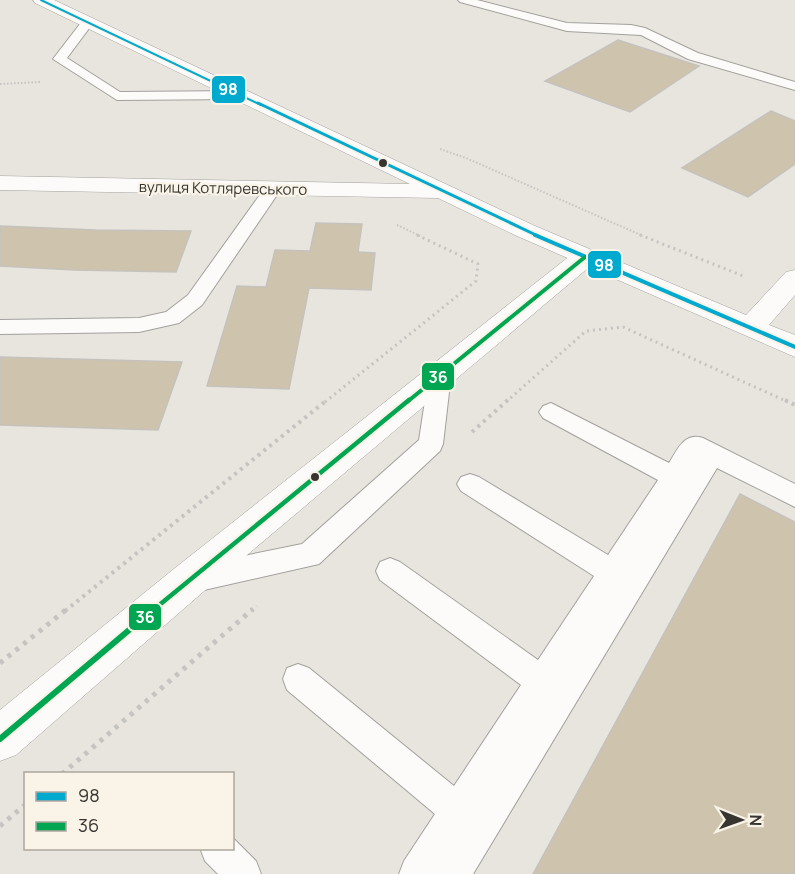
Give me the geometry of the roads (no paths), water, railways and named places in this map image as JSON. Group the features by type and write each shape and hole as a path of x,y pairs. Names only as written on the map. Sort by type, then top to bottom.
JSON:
{"street":[{"path":"41,0 177,67 244,95 585,257 795,347"},
{"name":"вулиця Котляревського","path":"0,183 446,192"},
{"path":"0,739 189,580 585,257"},
{"path":"750,328 789,284"}],"lane":[{"path":"464,0 567,27 631,29 645,32 693,56 795,86"},
{"path":"544,21 555,9"},
{"path":"87,23 60,59 117,96 244,95"},
{"path":"0,327 139,325 172,318 182,313 195,300 273,189"},
{"path":"189,580 309,555 431,444 440,375"},
{"path":"551,412 795,511"},
{"path":"695,471 795,496"},
{"path":"417,874 469,820 621,578 695,471"},
{"path":"470,484 621,578"},
{"path":"390,571 552,688"},
{"path":"298,679 469,820"},
{"path":"452,874 469,820"},
{"path":"219,850 243,874"}]}
